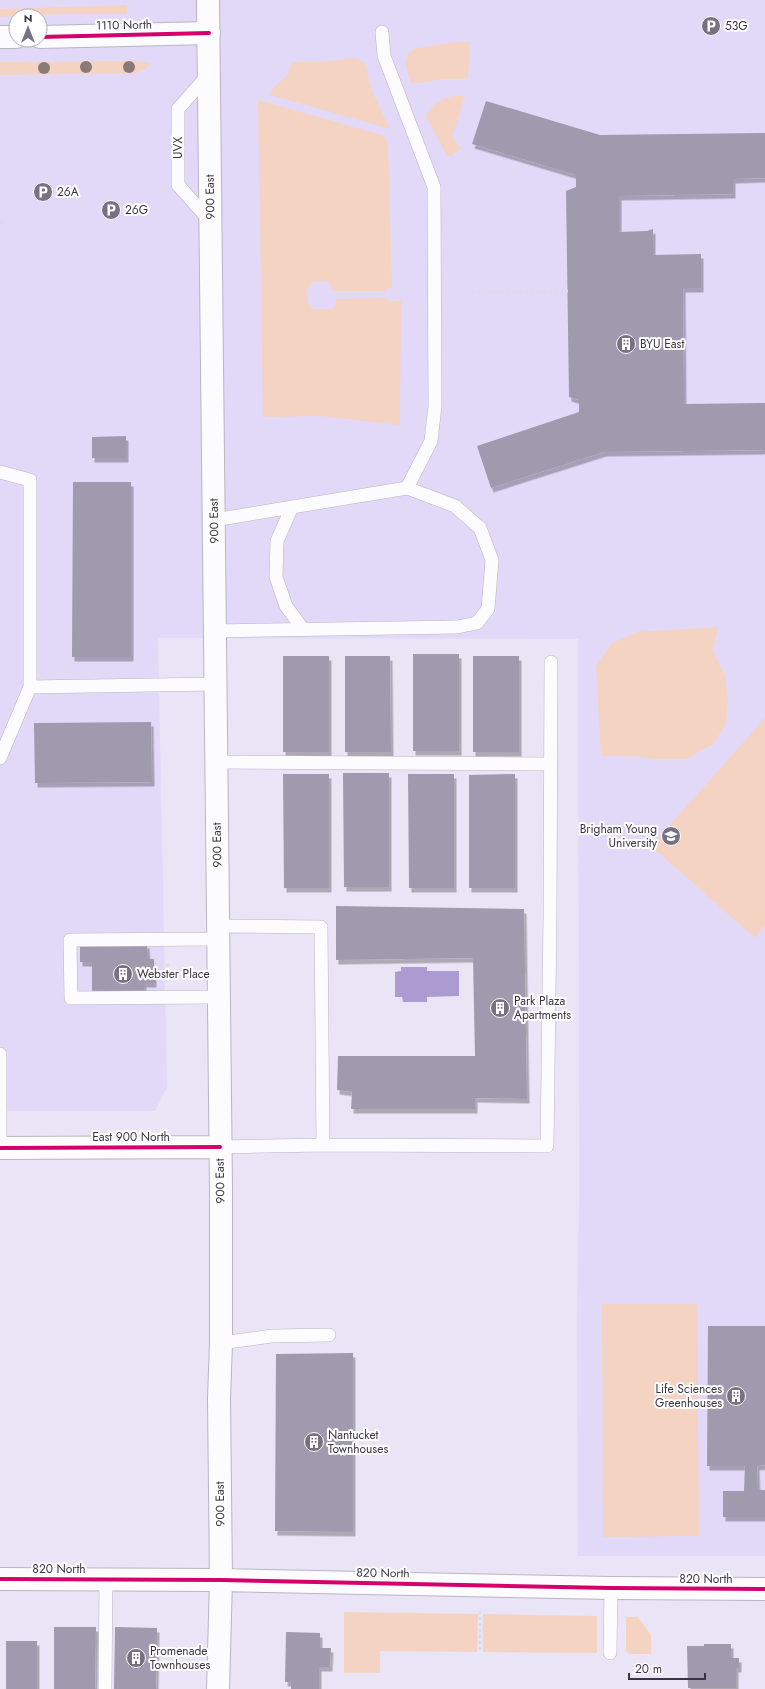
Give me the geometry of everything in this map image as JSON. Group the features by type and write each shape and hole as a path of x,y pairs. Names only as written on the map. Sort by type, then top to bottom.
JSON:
{"main road":[{"name":"900 East","path":"210,1 209,74 221,1343 219,1399 221,1580 218,1689"},
{"name":"1110 North","path":"48,36 209,33"},
{"name":"East 900 North","path":"0,1148 220,1147"},
{"name":"820 North","path":"0,1579 221,1580 611,1588 765,1589"}],"lane":[{"path":"382,32 384,56 434,187 435,406 431,441 407,488"},
{"name":"UVX","path":"209,74 178,108 178,185 211,222"},
{"path":"0,472 30,480 30,687 0,758"},
{"path":"214,520 407,488 455,506 480,528 492,560 488,609 477,623 457,627 215,631"},
{"path":"292,507 277,541 276,577 286,606 303,629"},
{"path":"220,1147 323,1145 547,1146 551,662"},
{"path":"30,687 215,684"},
{"path":"216,762 550,764"},
{"path":"218,997 71,998 70,940 155,940 218,932 321,927 323,1145"},
{"path":"0,1054 0,1148"},
{"path":"221,1343 284,1335 328,1335"},
{"path":"105,1689 106,1579"},
{"path":"610,1653 611,1588"}],"path":[{"path":"0,223 5,223"},
{"path":"465,293 568,291"},
{"path":"155,940 154,952 156,997"},
{"path":"155,965 172,965"},
{"path":"480,1611 480,1652"}],"shaded area":[{"name":"Brigham Young University","path":"0,0 765,0 765,1556 578,1556 578,639 158,638 167,1087 155,1111 0,1111"},
{"path":"127,5 127,14 48,14 48,8 32,8"},
{"path":"0,9 8,9 8,17 0,17"},
{"path":"457,42 470,42 468,79 443,79 411,83 405,63 409,52 417,48"},
{"path":"353,58 358,59 365,64 372,91 390,129 270,95 274,87 288,72 292,62 323,62"},
{"path":"139,61 151,64 144,70 137,73 0,75 0,62"},
{"path":"452,96 465,96 452,137 461,148 452,156 447,156 426,116 431,108 437,103"},
{"path":"258,100 385,136 388,145 392,288 387,288 387,291 332,291 332,286 327,281 312,282 307,290 308,304 313,309 332,309 336,304 335,299 387,298 388,301 401,301 400,425 321,416 263,417"},
{"path":"718,627 713,651 725,676 728,700 726,724 713,744 686,759 601,756 596,666 612,643 637,632"},
{"path":"765,718 765,926 755,938 651,846"},
{"path":"401,967 427,967 427,971 459,971 459,996 427,997 427,1002 403,1002 402,997 395,997 395,972 401,971"},
{"path":"602,1304 697,1304 699,1536 603,1537"},
{"path":"344,1612 478,1614 477,1652 380,1651 380,1673 344,1673"},
{"path":"483,1614 597,1616 597,1653 483,1652"},
{"path":"626,1617 638,1617 651,1635 651,1654 629,1654 626,1651"}],"building":[{"name":"BYU East","path":"486,101 600,135 765,133 765,178 733,179 733,194 619,196 619,232 647,231 653,229 653,255 701,254 701,288 683,288 684,404 765,403 765,450 604,452 491,488 477,446 579,412 579,400 569,397 566,191 576,187 576,175 472,144"},
{"path":"126,436 126,458 92,458 92,437"},
{"path":"73,482 131,482 131,657 72,657"},
{"path":"413,654 459,654 459,751 413,751"},
{"path":"283,656 329,656 329,752 283,752"},
{"path":"345,656 390,656 391,752 345,752"},
{"path":"473,656 519,656 519,752 473,752"},
{"path":"151,722 152,782 35,783 34,723"},
{"path":"343,773 389,773 389,887 344,887"},
{"path":"283,774 329,774 329,888 284,888"},
{"path":"408,774 454,774 454,888 409,888"},
{"path":"515,774 515,888 469,888 469,775"},
{"name":"Park Plaza Apartments","path":"336,906 524,909 527,1099 475,1098 475,1109 351,1109 352,1092 337,1090 338,1056 475,1056 473,958 336,960"},
{"name":"Webster Place","path":"147,944 148,959 154,959 154,983 144,983 144,991 92,992 92,962 80,962 80,946"},
{"name":"Life Sciences Greenhouses","path":"708,1326 765,1326 765,1465 757,1466 758,1490 765,1490 765,1517 723,1517 723,1491 744,1491 745,1466 707,1466"},
{"name":"Nantucket Townhouses","path":"353,1353 353,1532 275,1531 276,1354"},
{"path":"54,1627 96,1627 95,1689 54,1689"},
{"name":"Promenade Townhouses","path":"115,1627 157,1628 156,1689 114,1689"},
{"path":"286,1632 320,1633 320,1648 331,1648 330,1667 319,1667 319,1689 291,1689 291,1682 285,1682"},
{"path":"6,1641 37,1641 37,1689 6,1689"},
{"path":"704,1644 731,1644 731,1658 739,1658 739,1668 736,1668 736,1688 688,1688 687,1646 704,1646"}],"cycle path":[{"path":"48,37 209,33"},
{"path":"0,1148 220,1147"},
{"path":"0,1579 221,1580 611,1588 765,1589"}],"place":[{"name":"53G","path":"711,26"},
{"name":"26A","path":"43,192"},
{"name":"26G","path":"111,210"},
{"name":"BYU East","path":"626,344"},
{"name":"Brigham Young University","path":"671,836"},
{"name":"Webster Place","path":"123,974"},
{"name":"Park Plaza Apartments","path":"500,1008"},
{"name":"Life Sciences Greenhouses","path":"736,1396"},
{"name":"Nantucket Townhouses","path":"314,1442"},
{"name":"Promenade Townhouses","path":"136,1658"}]}
